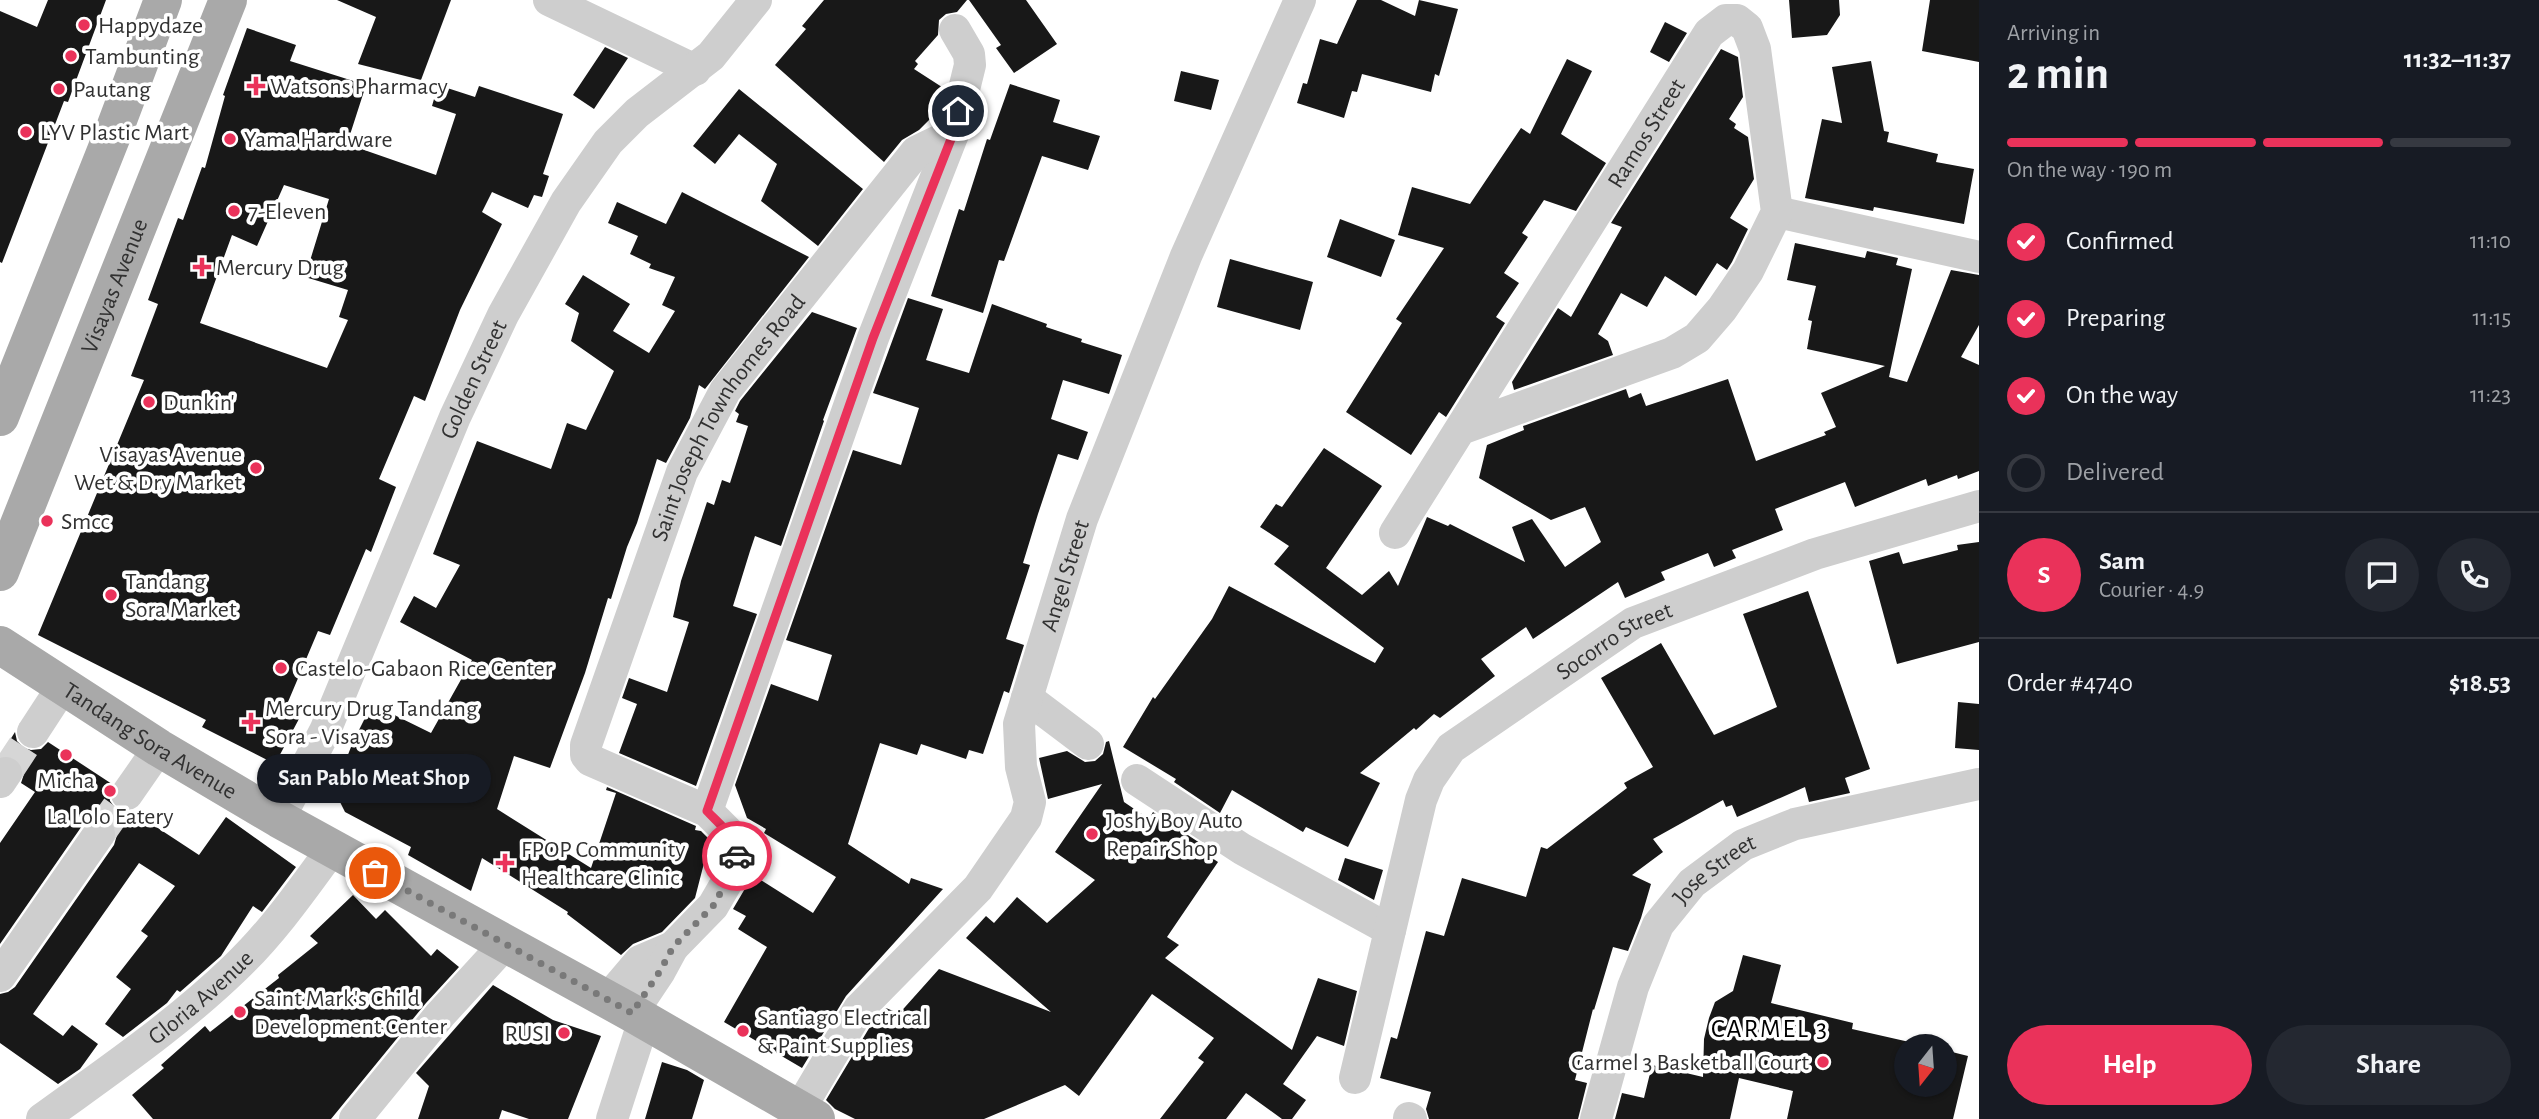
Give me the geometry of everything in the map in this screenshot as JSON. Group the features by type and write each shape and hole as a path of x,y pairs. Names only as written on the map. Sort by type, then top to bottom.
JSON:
{"main road":[{"path":"0,417 163,0"},
{"name":"Visayas Avenue","path":"0,572 228,0"},
{"path":"128,91 184,111"},
{"name":"Tandang Sora Avenue","path":"0,645 159,748 279,819 627,1011 807,1114"}],"street":[{"path":"549,0 695,70"},
{"name":"Golden Street","path":"279,819 325,731 455,417 503,315 566,202 608,142 636,113 711,56 756,0"},
{"name":"Angel Street","path":"807,1114 859,1009 978,888 1026,818 1030,802 1021,767 1019,724 1082,519 1186,256 1300,0"},
{"name":"Ramos Street","path":"1395,533 1709,33 1726,20 1737,20 1747,28 1755,49 1777,212"},
{"path":"612,1119 627,1011 640,961 673,947 713,906 737,863 737,846 728,832 707,811 873,338 953,134 970,65 969,54 955,30"},
{"name":"Saint Joseph Townhomes Road","path":"707,811 590,760 586,755 586,745 682,472 725,391 916,152 953,134"},
{"path":"1461,429 1672,353 1697,338 1722,309 1748,271 1777,212 1979,257"},
{"name":"Socorro Street","path":"1355,1078 1421,800 1429,780 1451,748 1633,623 1815,554 1979,506"},
{"path":"33,732 63,686"},
{"path":"1027,698 1088,744"},
{"path":"127,794 159,748"},
{"path":"1138,780 1242,849 1391,930"},
{"name":"Jose Street","path":"1596,1119 1633,987 1658,925 1692,883 1742,845 1795,824 1979,784"},
{"path":"0,976 99,834"},
{"name":"Gloria Avenue","path":"41,1119 146,1044 235,968 286,912 332,849"},
{"path":"355,1119 440,1015 504,945"}],"building":[{"path":"48,0 106,0 68,102 64,101 2,263 0,11 37,27"},
{"path":"337,0 451,0 421,80 358,64 376,17"},
{"path":"824,0 967,0 957,12 946,14 939,20 938,35 915,61 918,64 914,69 945,89 943,98 930,119 919,130 902,140 884,162 775,65 806,29 802,26"},
{"path":"969,0 1026,0 1057,44 1014,73 996,48 1001,45"},
{"path":"1357,0 1381,0 1415,16 1419,0 1458,9 1439,76 1435,74 1431,92 1362,74 1357,92 1352,91 1344,118 1297,103 1303,83 1307,84 1320,39 1337,44"},
{"path":"1789,0 1839,0 1840,15 1827,35 1792,38"},
{"path":"1930,0 1979,0 1979,62 1922,51"},
{"path":"1665,22 1687,33 1669,62 1650,52"},
{"path":"247,28 296,45 290,61 366,85 347,144 436,175 456,114 432,106 438,85 475,97 479,86 563,114 543,174 549,176 542,197 534,195 528,208 492,192 482,212 502,224 460,310 425,401 414,396 379,479 396,487 371,552 366,549 330,635 318,631 285,709 300,717 275,764 202,727 206,720 38,635 144,380 131,376 158,304 148,300 178,218 183,220 202,167 205,168 225,96 223,95","holes":["284,185 329,199 305,277 348,290 339,317 348,320 327,368 200,323 232,235 257,246"]},
{"path":"605,47 628,58 594,109 573,95"},
{"path":"1721,49 1738,57 1743,97 1729,119 1736,124 1734,128 1748,137 1754,179 1730,218 1748,229 1732,262 1727,270 1717,263 1696,296 1665,276 1647,307 1621,293 1598,334 1608,341 1613,355 1514,390 1512,382 1558,308 1571,317 1622,227 1611,223"},
{"path":"1567,59 1592,71 1561,134 1606,163 1576,211 1544,200 1522,233 1528,237 1504,273 1519,283 1496,317 1505,323 1446,417 1439,412 1411,455 1346,412 1402,323 1396,319 1444,248 1398,235 1412,187 1470,204 1521,128 1530,134"},
{"path":"1871,61 1884,131 1889,132 1887,142 1938,154 1936,162 1974,169 1964,224 1874,207 1873,211 1805,198 1822,119 1842,123 1832,67"},
{"path":"1181,71 1219,80 1211,110 1174,101"},
{"path":"1010,84 1060,100 1053,122 1100,136 1088,170 1042,156 1004,261 999,260 983,313 931,296 959,209 964,211 987,139 990,140"},
{"path":"739,89 863,189 818,246 761,201 777,164 739,134 715,164 693,146"},
{"path":"682,192 809,257 705,389 699,385 690,418 666,463 657,459 611,599 608,598 585,673 550,768 514,756 497,809 591,868 616,793 606,790 607,787 696,826 695,830 701,831 710,840 695,898 662,932 633,944 621,955 567,914 568,912 482,858 471,891 408,855 411,847 345,812 334,790 372,704 431,733 472,660 400,622 414,596 436,608 460,565 433,554 477,441 551,469 567,423 586,430 614,371 571,341 579,313 565,304 583,275 630,304 613,331 649,353 675,311 662,305 675,277 649,268 651,264 630,254 638,236 608,223 617,202 666,224"},
{"path":"1340,219 1395,240 1381,277 1327,257"},
{"path":"1795,243 1865,258 1867,251 1898,258 1896,265 1912,269 1889,377 1907,382 1951,270 1979,275 1979,325 1961,357 1979,365 1979,471 1958,479 1957,475 1928,486 1926,479 1855,507 1845,482 1775,509 1783,530 1732,550 1736,558 1714,567 1708,553 1661,572 1665,580 1625,598 1618,582 1533,639 1526,627 1481,659 1495,676 1440,718 1434,714 1416,730 1414,728 1360,773 1380,783 1348,847 1306,827 1303,832 1232,790 1220,813 1174,782 1176,779 1123,747 1153,697 1155,699 1212,619 1229,586 1375,663 1384,648 1274,564 1289,546 1260,527 1276,504 1282,507 1324,448 1382,486 1326,568 1362,595 1389,571 1398,586 1427,517 1448,526 1450,524 1525,562 1512,527 1532,519 1565,567 1601,542 1585,507 1551,520 1479,478 1487,445 1524,430 1523,426 1626,389 1629,398 1641,393 1646,406 1728,379 1756,461 1826,435 1824,432 1836,427 1821,393 1885,366 1807,349 1812,321 1808,320 1816,286 1787,280"},
{"path":"1230,259 1313,282 1300,330 1217,307"},
{"path":"908,298 943,309 926,360 969,373 992,304 1047,324 1046,327 1082,339 1081,342 1122,355 1109,394 1063,380 1051,419 1088,432 1078,460 1058,454 1038,514 1023,563 1030,565 1006,639 1024,645 1009,693 1004,691 983,754 969,750 966,759 921,744 917,755 880,743 848,844 909,884 911,878 943,889 846,996 802,1068 724,1022 767,947 738,929 746,916 733,909 753,875 813,913 836,877 764,833 766,829 747,818 735,785 771,684 818,701 832,655 786,640 853,450 901,465 919,408 873,393"},
{"path":"812,312 857,328 781,546 755,536 733,606 757,614 696,786 619,753 637,704 622,698 629,678 667,692 689,622 673,617 681,581 707,502 714,505 722,480 730,483 748,426 736,422 739,414 735,411 740,401"},
{"path":"1979,542 1979,642 1897,664 1869,561 1899,552 1903,564 1958,550 1957,545"},
{"path":"1808,591 1870,769 1845,778 1850,793 1809,802 1805,787 1737,817 1732,805 1726,807 1723,800 1653,839 1663,852 1632,875 1651,884 1641,918 1628,951 1613,947 1593,1009 1575,1080 1587,1083 1578,1119 1429,1119 1426,1109 1431,1092 1380,1078 1391,1037 1397,1039 1426,931 1444,936 1462,878 1526,897 1541,847 1547,849 1627,788 1624,783 1653,767 1601,678 1661,643 1714,735 1777,707 1743,614"},
{"path":"1958,702 1979,704 1979,750 1955,748"},
{"path":"15,732 17,741 24,748 41,749 48,742 112,784 110,801 116,809 132,811 199,855 226,817 296,867 262,912 253,906 221,956 123,1037 105,1024 131,989 116,977 148,936 141,931 175,886 139,863 33,1014 63,1036 72,1025 98,1044 80,1069 58,1084 0,1043 0,994 15,987 114,845 117,835 110,819 92,817 84,823 0,944 0,843 35,792 21,783 23,766 17,758 0,756"},
{"path":"1109,741 1124,802 1149,819 1153,812 1209,849 1206,854 1218,862 1167,937 1179,945 1165,958 1292,1050 1318,978 1357,991 1344,1046 1317,1036 1283,1084 1306,1100 1292,1119 1282,1119 1246,1093 1226,1119 1160,1119 1204,1062 1198,1058 1214,1038 1152,994 1079,1096 1065,1085 984,1119 855,1119 835,1109 826,1100 874,1020 886,1008 898,1013 897,1016 939,969 1051,1012 966,938 986,916 994,923 1017,897 1047,923 1095,880 1055,852 1102,784 1048,799 1039,758 1067,751 1085,762 1095,761 1103,754 1106,742"},
{"path":"1345,858 1383,870 1374,900 1338,880"},
{"path":"353,895 376,919 385,910 431,956 437,949 459,967 331,1119 153,1119 132,1095 164,1068 161,1065 205,1026 210,1032 279,978 278,975 318,943 310,936"},
{"path":"1743,955 1781,965 1771,1003 1853,1023 1852,1029 1894,1039 1894,1097 1957,1097 1957,1053 1968,1056 1953,1119 1787,1119 1793,1091 1739,1078 1730,1119 1615,1119 1622,1093 1644,1098 1652,1065 1703,1077 1704,1039 1709,1018 1715,1002 1733,991"},
{"path":"493,985 553,1020 601,1036 568,1119 529,1119 502,1110 499,1119 418,1119 429,1086 416,1073"},
{"path":"662,1062 687,1070 704,1080 692,1119 645,1119"}],"tunnel":[{"path":"6,773 33,732"},
{"path":"99,834 127,794"}],"way so far":[{"path":"375,873 632,1013 673,947 713,906 737,863 737,856"}],"place":[{"name":"Happydaze","path":"84,25"},
{"name":"Tambunting","path":"71,56"},
{"name":"Watsons Pharmacy","path":"256,86"},
{"name":"Pautang","path":"59,89"},
{"name":"LYV Plastic Mart","path":"26,132"},
{"name":"Yama Hardware","path":"230,139"},
{"name":"7-Eleven","path":"234,211"},
{"name":"Mercury Drug","path":"202,267"},
{"name":"Dunkin'","path":"149,402"},
{"name":"Visayas Avenue Wet & Dry Market","path":"256,468"},
{"name":"Smcc","path":"47,521"},
{"name":"Tandang Sora Market","path":"111,595"},
{"name":"Castelo-Gabaon Rice Center","path":"281,668"},
{"name":"Mercury Drug Tandang Sora - Visayas","path":"251,722"},
{"name":"Micha","path":"66,755"},
{"name":"La Lolo Eatery","path":"110,791"},
{"name":"Joshy Boy Auto Repair Shop","path":"1092,834"},
{"name":"FPOP Community Healthcare Clinic","path":"505,863"},
{"name":"San Pablo Meat Shop","path":"375,873"},
{"name":"Saint Mark's Child Development Center","path":"240,1012"},
{"name":"Santiago Electrical & Paint Supplies","path":"743,1031"},
{"name":"RUSI","path":"564,1033"},
{"name":"Carmel 3 Basketball Court","path":"1823,1062"}],"district":[{"name":"CARMEL 3","path":"1770,1028"}],"route":[{"path":"737,856 737,846 728,832 707,811 873,338 953,134 958,111"}]}
